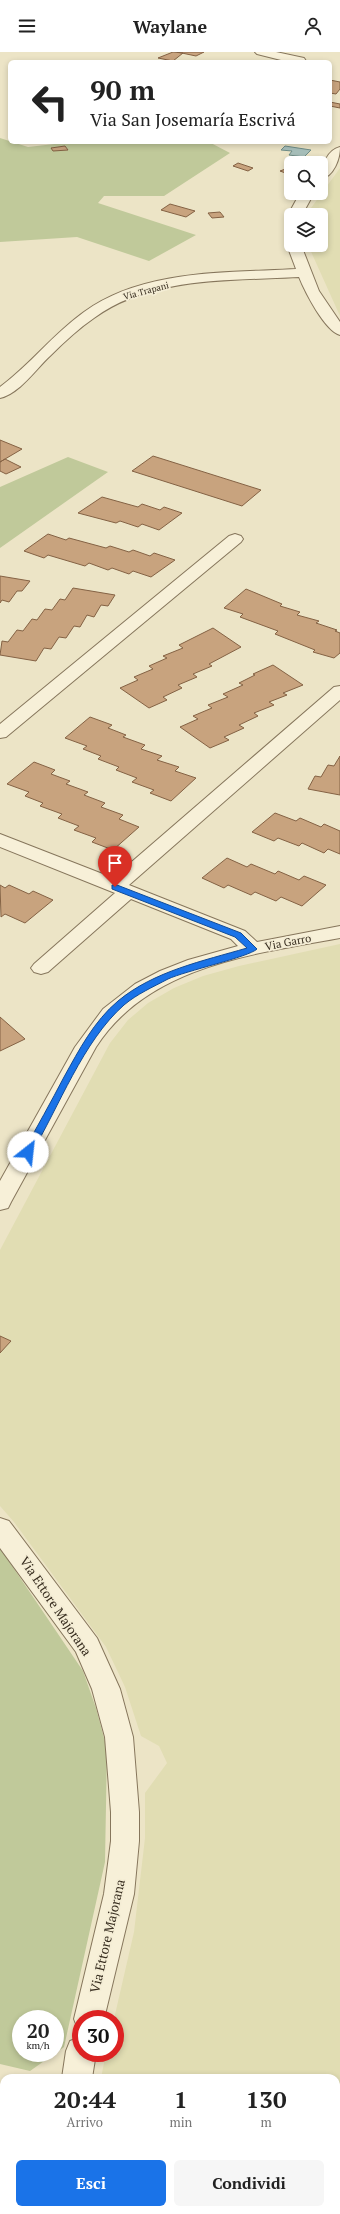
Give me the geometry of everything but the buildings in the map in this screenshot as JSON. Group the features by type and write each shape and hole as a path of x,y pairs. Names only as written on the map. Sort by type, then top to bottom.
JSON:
{"street":[{"path":"260,52 296,60"},
{"path":"328,166 340,151"},
{"path":"296,252 302,273 324,311 340,331"},
{"name":"Via Trapani","path":"0,394 11,386 79,322 102,306 124,296 165,285 204,278 302,273"},
{"path":"0,733 235,539"},
{"path":"41,968 122,889 340,691"},
{"path":"0,840 238,935 253,949"},
{"name":"Via Garro","path":"0,1202 84,1050 102,1022 122,1003 145,987 202,963 253,949 340,932"},
{"name":"Via Ettore Majorana","path":"0,1528 87,1646 106,1689 119,1737 125,1812 121,1879 119,1894 90,2010"},
{"path":"78,2074 79,2062"}],"shaded area":[{"path":"340,168 340,316 311,252 328,252 328,208 311,208 317,200 328,200 328,185"},
{"path":"340,944 340,2074 102,2074 104,2062 124,2062 124,2010 116,2010 134,1932 145,1838 145,1793 167,1763 159,1746 141,1736 125,1687 106,1647 14,1522 0,1506 0,1250 110,1043 128,1020 148,1003 174,988 203,976 239,966"}],"green space":[{"path":"0,138 8,141 8,144 19,144 28,147 54,144 213,144 230,153 164,196 104,196 98,203 196,235 149,261 77,237 0,242"},
{"path":"68,457 108,472 0,548 0,487"},
{"path":"0,1548 83,1671 96,1708 107,1749 105,1862 64,2047 64,2010 12,2010 12,2062 43,2062 30,2071 0,2064"}],"water":[{"path":"285,146 311,150 305,156 296,156 289,155 292,151 281,150"}],"route":[{"path":"28,1152 84,1050 102,1022 122,1003 145,987 174,973 202,963 253,949 238,935 115,887"}]}
